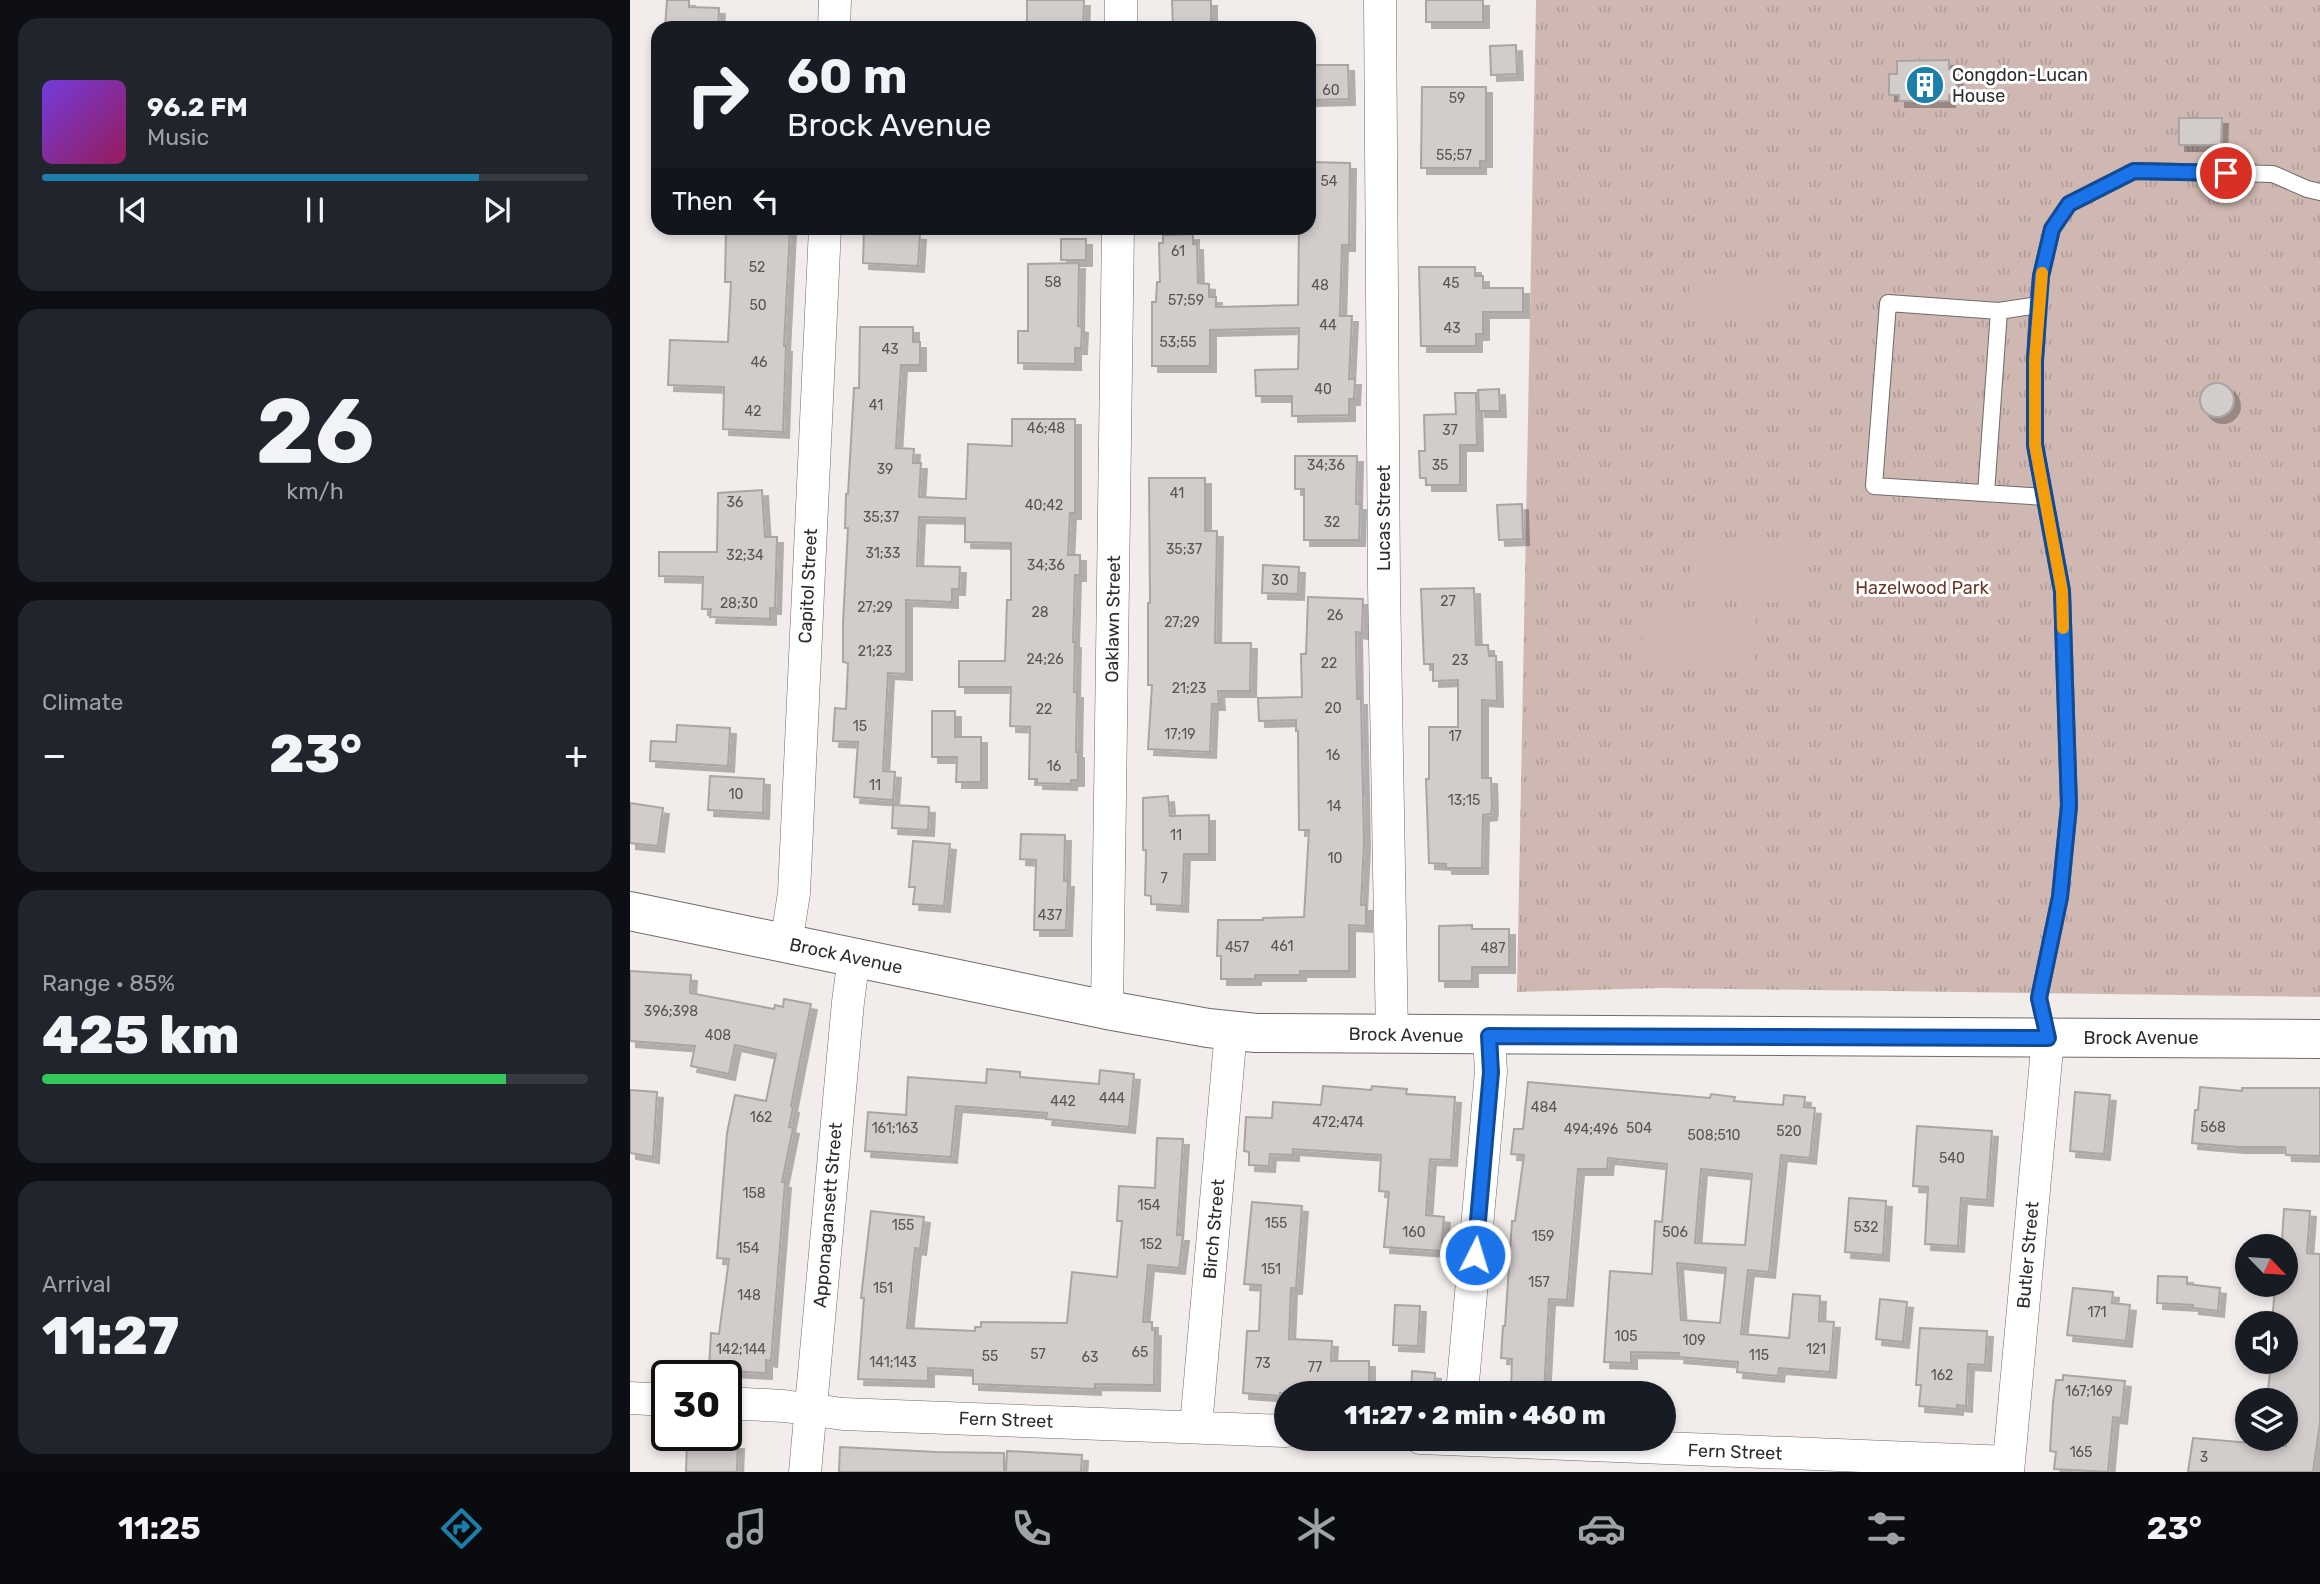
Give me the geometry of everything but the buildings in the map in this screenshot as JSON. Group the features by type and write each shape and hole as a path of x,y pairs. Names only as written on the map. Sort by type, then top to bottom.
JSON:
{"main road":[{"name":"Brock Avenue","path":"630,911 1107,1010 1231,1031 1392,1036 2320,1039"}],"street":[{"path":"834,21 835,0"},
{"path":"1121,0 1121,21"},
{"name":"Lucas Street","path":"1380,0 1384,586 1392,1036"},
{"name":"Capitol Street","path":"786,944 794,894 824,235"},
{"name":"Oaklawn Street","path":"1107,1010 1118,235"},
{"name":"Apponagansett Street","path":"805,1472 854,958"},
{"name":"Birch Street","path":"1196,1426 1231,1031"},
{"path":"1463,1381 1491,1072 1489,1036"},
{"name":"Butler Street","path":"2008,1467 2048,1038"},
{"path":"630,1398 651,1399"},
{"name":"Fern Street","path":"742,1404 843,1414 1274,1430"},
{"name":"Fern Street","path":"1676,1451 2008,1467"}],"lane":[{"path":"2048,1038 2039,998 2060,897 2069,806 2062,591 2035,445 2038,305 2041,276 2052,229 2069,204 2134,171 2273,174 2320,192"},
{"path":"2038,305 1999,311 1888,303 1874,486 2044,497"},
{"path":"1986,493 1999,311"}],"green space":[{"name":"Hazelwood Park","path":"1536,0 2320,0 2320,997 1661,988 1517,992"},
{"path":"1690,273 1783,278 1781,321 1687,316"},
{"path":"1693,537 1806,544 1802,604 1689,597"},
{"path":"1644,607 1756,614 1753,673 1641,667"}],"slow traffic":[{"path":"2042,273 2035,360 2035,445 2062,591 2063,628"}],"place":[{"name":"Congdon-Lucan House","path":"1925,85"}],"route":[{"path":"1475,1255 1491,1072 1489,1036 2048,1038 2039,998 2060,897 2069,806 2062,591 2035,445 2035,360 2041,276 2052,229 2069,204 2134,171 2226,173"}]}
